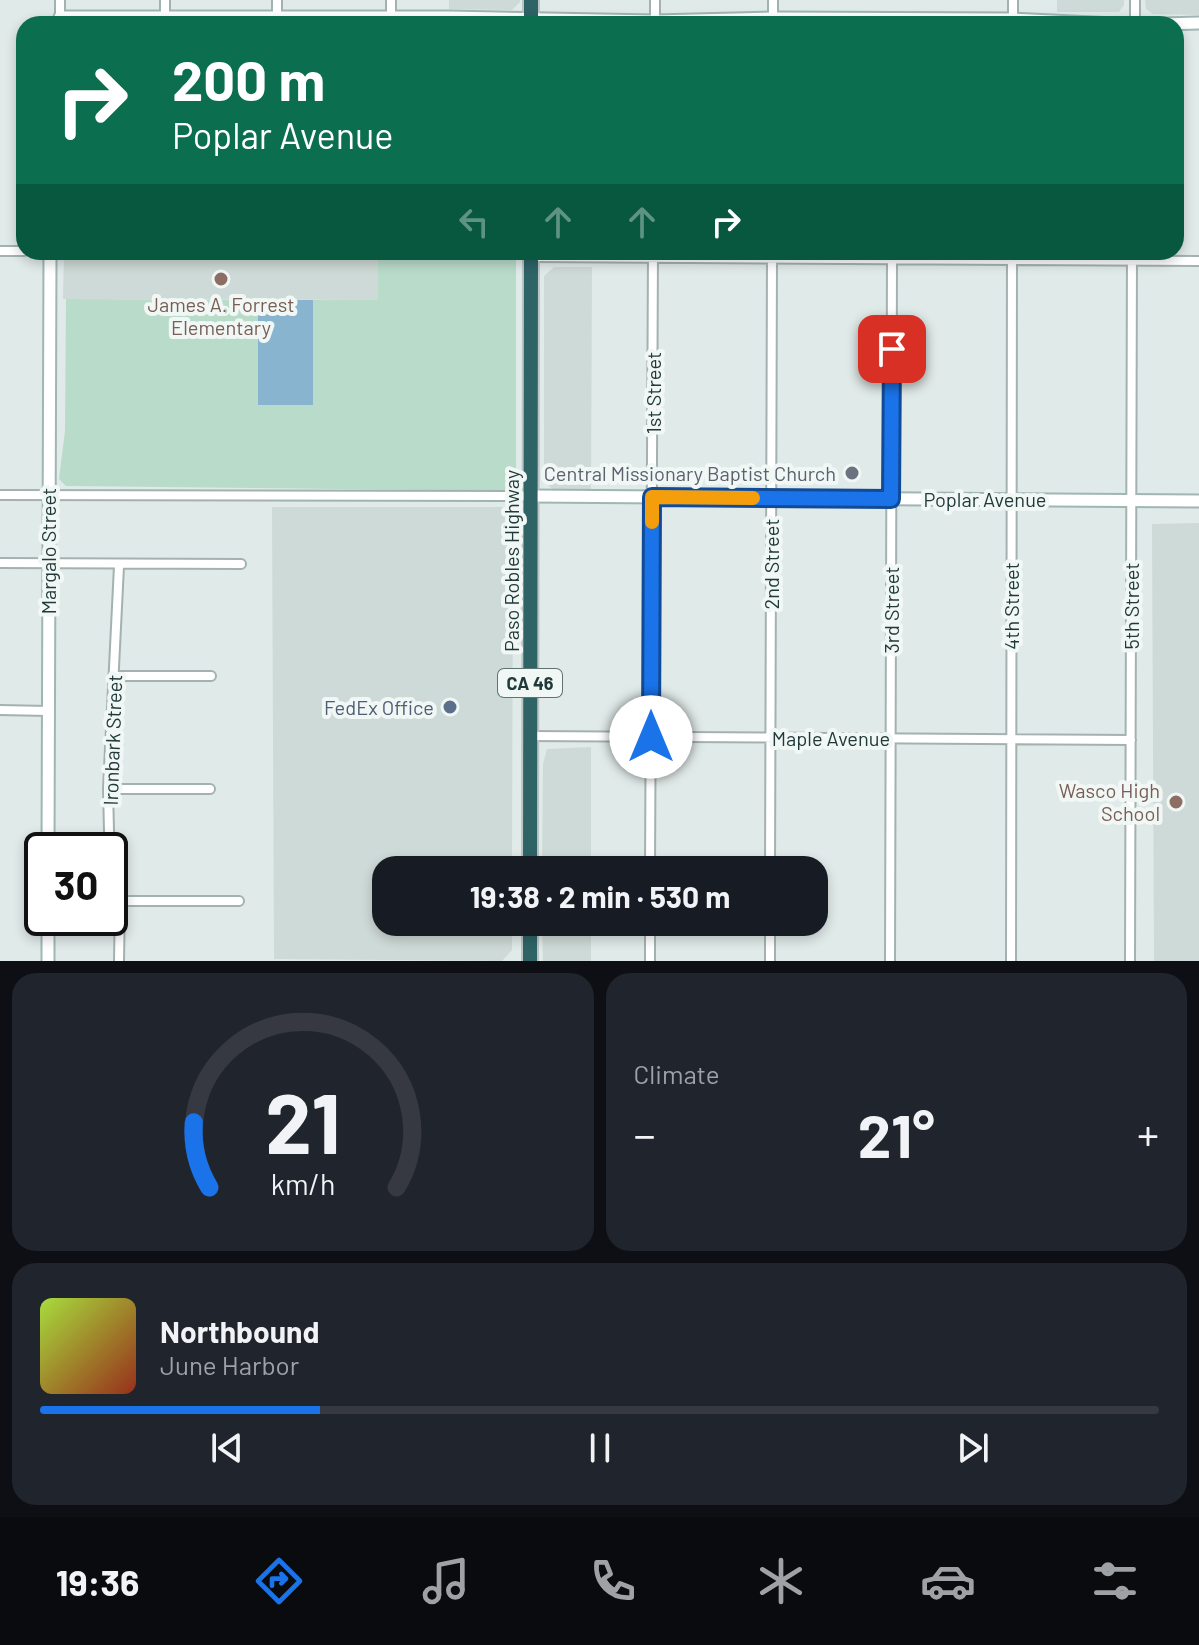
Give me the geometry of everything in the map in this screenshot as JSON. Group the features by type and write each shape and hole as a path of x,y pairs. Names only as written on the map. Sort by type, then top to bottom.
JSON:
{"highway":[{"name":"Paso Robles Highway","path":"530,856 531,260"},
{"path":"530,936 530,961"}],"main road":[{"name":"Margalo Street","path":"48,832 50,260"},
{"name":"Poplar Avenue","path":"531,496 1199,501"},
{"path":"48,936 48,961"}],"street":[{"name":"1st Street","path":"650,856 653,260"},
{"name":"2nd Street","path":"770,856 772,260"},
{"name":"3rd Street","path":"890,961 892,260"},
{"name":"4th Street","path":"1011,961 1012,260"},
{"name":"5th Street","path":"1130,961 1132,260"},
{"path":"0,495 531,496"},
{"path":"0,563 119,566 241,564"},
{"name":"Ironbark Street","path":"109,832 108,789 119,566"},
{"path":"113,676 211,676"},
{"path":"0,710 48,711"},
{"name":"Maple Avenue","path":"530,736 1131,740"},
{"path":"108,789 210,789"},
{"path":"128,901 239,901"},
{"name":"Ironbark Street","path":"119,936 119,961"},
{"path":"650,936 650,961"},
{"path":"770,936 770,961"}],"shaded area":[{"path":"449,0 520,2 512,10 449,9"},
{"path":"1057,0 1124,0 1124,5 1119,12 1057,12"},
{"path":"1145,0 1199,0 1199,15 1153,14 1146,9"},
{"name":"James A. Forrest Elementary","path":"64,260 378,260 378,300 63,299"},
{"path":"554,267 592,267 591,489 552,489 544,480 544,276"},
{"path":"272,507 503,507 513,516 512,856 372,856 372,936 512,936 512,950 502,961 274,959"},
{"name":"Wasco High School","path":"1199,523 1199,961 1154,961 1152,524"},
{"path":"591,747 591,856 542,856 543,764 547,749"},
{"path":"542,936 591,936 591,961 543,961"}],"green space":[{"path":"378,260 516,260 516,491 66,486 59,479 65,431 66,299 258,300 258,405 313,405 313,300 378,300"}],"water":[{"path":"258,300 313,300 313,405 258,405"}],"slow traffic":[{"path":"652,522 652,497 753,498"}],"place":[{"name":"James A. Forrest Elementary","path":"221,279"},
{"name":"Central Missionary Baptist Church","path":"852,473"},
{"name":"FedEx Office","path":"450,707"},
{"name":"Wasco High School","path":"1176,802"}],"route":[{"path":"651,737 652,497 891,499 892,349"}]}
